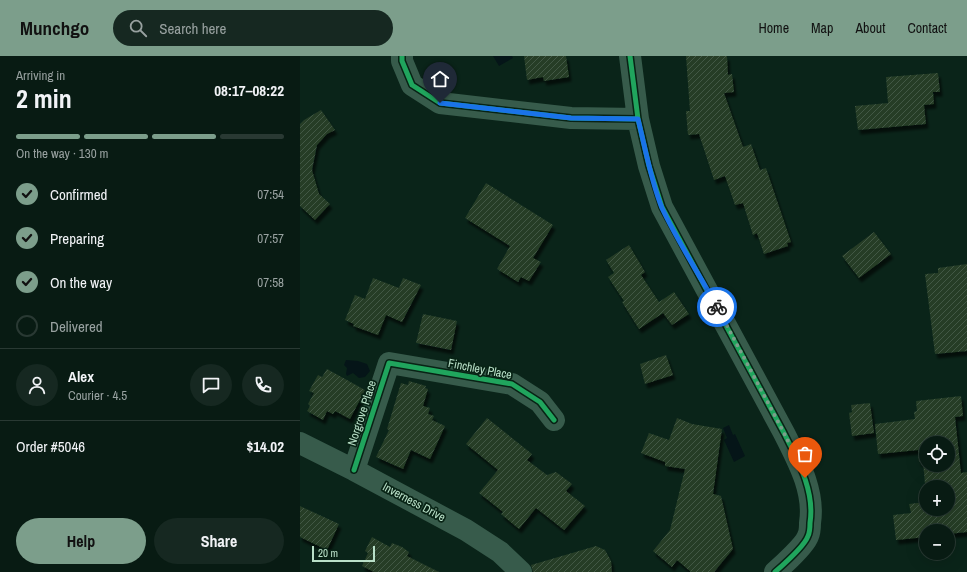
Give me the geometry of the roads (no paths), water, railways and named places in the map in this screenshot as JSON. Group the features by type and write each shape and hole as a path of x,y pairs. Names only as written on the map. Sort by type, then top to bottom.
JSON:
{"street":[{"path":"402,56 402,61 412,85 440,103 571,118 638,119"},
{"path":"630,56 638,119 649,166 662,207 784,433 802,469 808,488 812,516 808,536 791,557 775,572"},
{"name":"Finchley Place","path":"389,363 512,384 540,402 554,420"},
{"name":"Norgrove Place","path":"354,470 389,363"},
{"name":"Inverness Drive","path":"300,443 466,530 500,552 521,572"}]}
